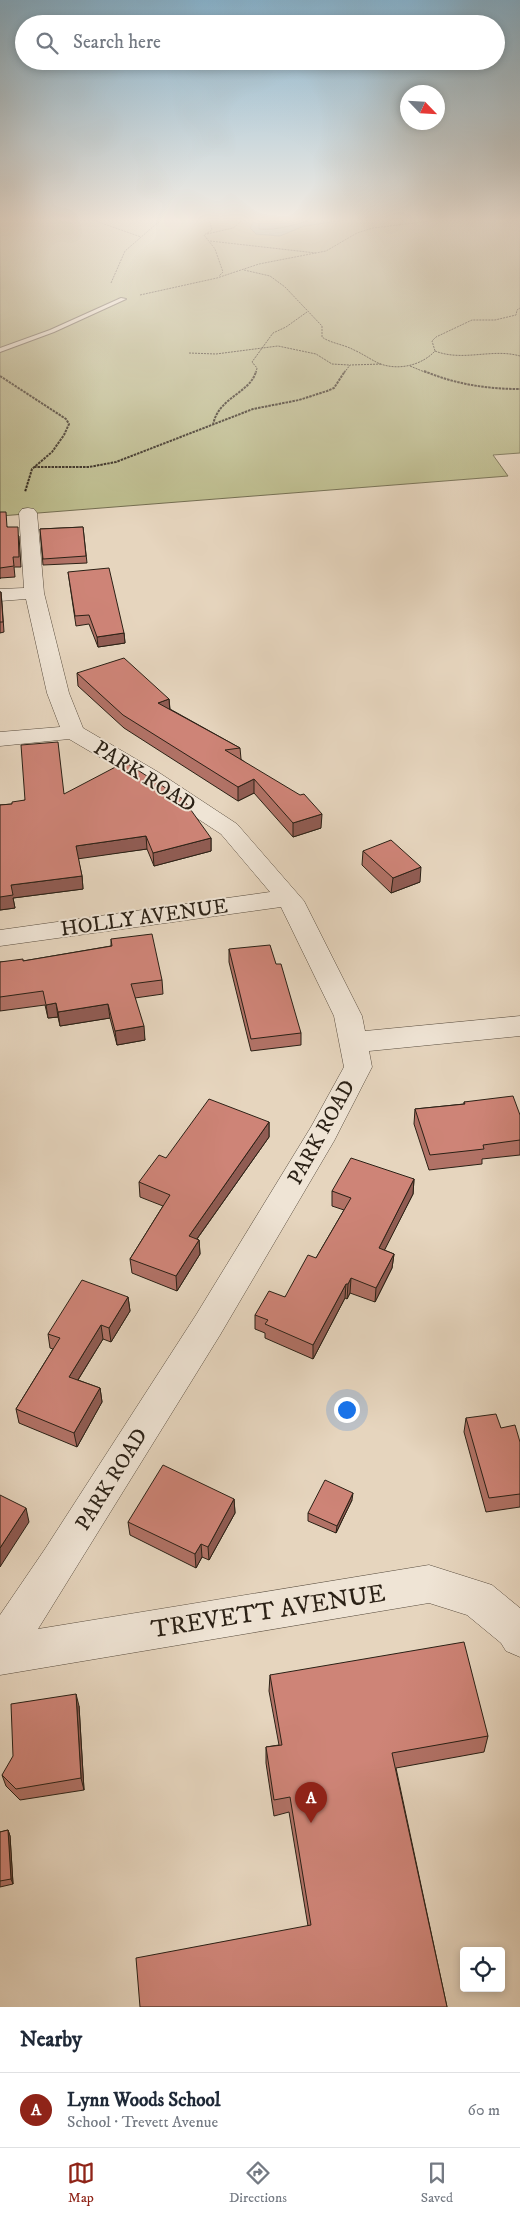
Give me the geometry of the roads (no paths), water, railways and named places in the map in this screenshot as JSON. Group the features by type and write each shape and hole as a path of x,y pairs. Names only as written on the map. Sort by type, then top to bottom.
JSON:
{"street":[{"name":"PARK ROAD","path":"0,1650 59,1562 208,1325 323,1133 358,1067 348,1016 291,902 229,829 150,777 73,732 58,693 34,592 28,513"},
{"path":"0,595 34,592"},
{"path":"0,739 73,732"},
{"name":"HOLLY AVENUE","path":"0,938 287,898"},
{"path":"353,1042 520,1026"},
{"name":"TREVETT AVENUE","path":"0,1655 429,1584 478,1599 515,1629 520,1637"}],"lane":[{"path":"0,350 52,331 92,313"}],"place":[{"name":"Lynn Woods School","path":"311,1823"}]}
